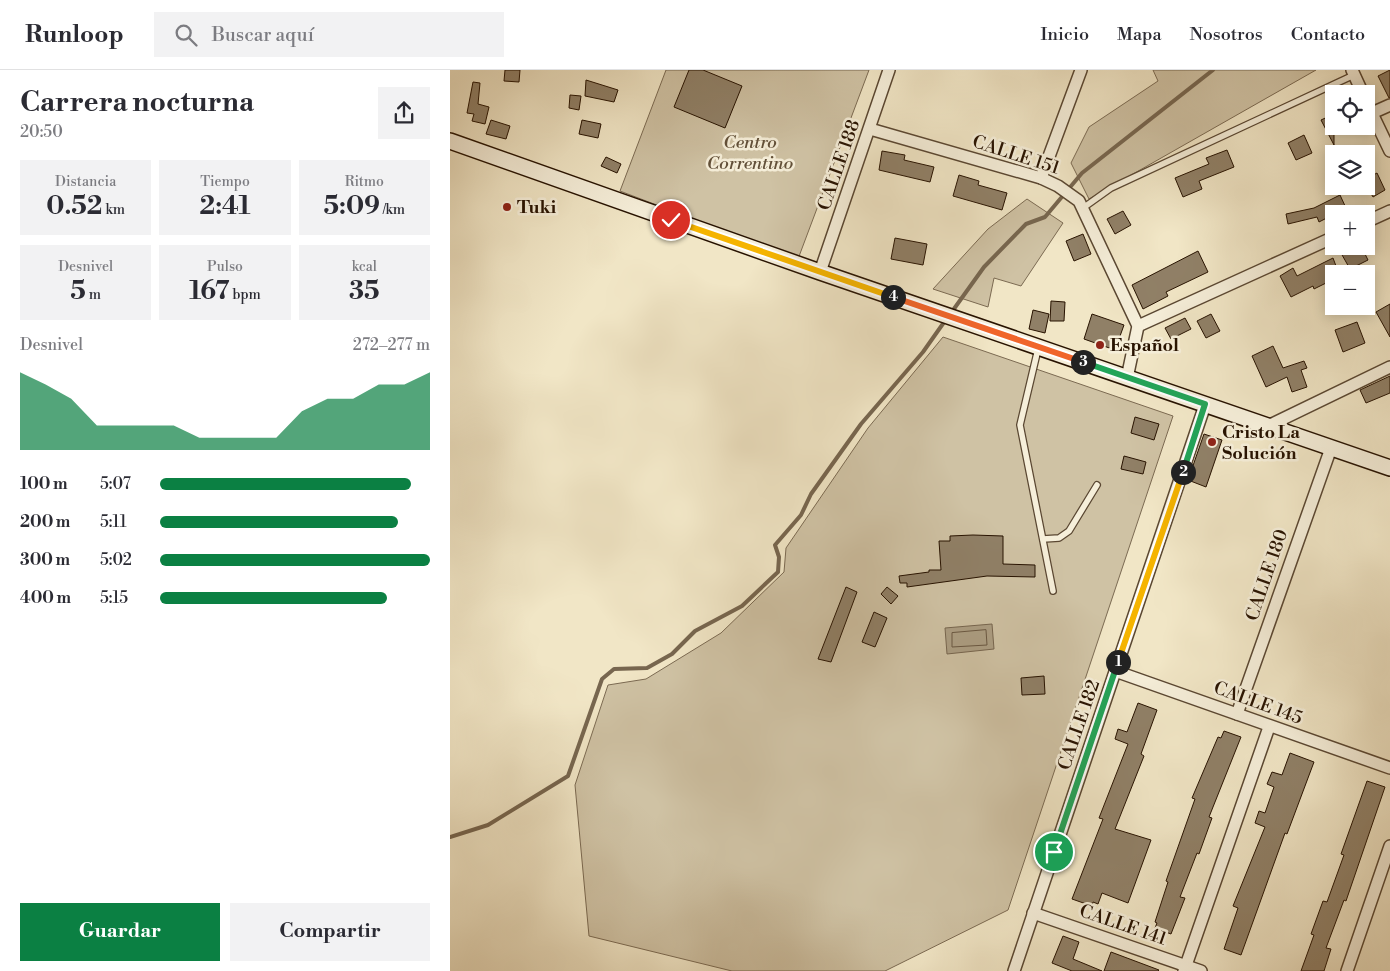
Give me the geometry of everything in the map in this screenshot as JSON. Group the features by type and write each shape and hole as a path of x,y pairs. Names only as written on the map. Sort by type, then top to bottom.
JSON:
{"main road":[{"path":"450,141 820,272 1390,468"}],"street":[{"name":"CALLE 188","path":"820,272 889,70"},
{"path":"1041,178 1081,70"},
{"path":"1353,73 1359,85"},
{"path":"1375,112 1390,105"},
{"path":"1375,119 1390,151"},
{"name":"CALLE 151","path":"870,129 1041,178 1058,186 1081,205 1138,326"},
{"path":"1375,218 1390,212"},
{"path":"1127,378 1138,326 1325,241"},
{"path":"1268,426 1390,368"},
{"name":"CALLE 182","path":"1014,971 1205,404"},
{"name":"CALLE 180","path":"1237,714 1331,448"},
{"name":"CALLE 145","path":"1115,671 1390,768"},
{"path":"1185,968 1269,726"},
{"path":"1347,971 1390,846"},
{"name":"CALLE 141","path":"1034,913 1185,968 1201,971"}],"lane":[{"path":"1081,205 1111,188 1353,73"},
{"path":"1039,347 1020,425 1053,591"},
{"path":"1043,539 1059,538 1069,531 1097,485"}],"green space":[{"name":"Centro Correntino","path":"666,70 869,70 798,259 620,191"},
{"path":"1153,70 1316,70 1089,199 1071,163 1089,127 1158,81"},
{"path":"1027,199 1063,223 1021,286 994,278 988,307 933,289 988,229"},
{"path":"943,337 1173,416 1008,910 885,971 732,971 589,936 575,785 608,685 646,679 721,633 784,572 786,548 868,428"}],"water":[{"path":"992,624 994,649 947,654 945,628"}],"building":[{"path":"505,70 520,70 519,82 504,81"},
{"path":"689,70 703,70 742,86 725,128 674,107"},
{"path":"1390,70 1390,98 1389,98 1378,76"},
{"path":"586,80 618,90 614,102 585,96"},
{"path":"473,82 480,83 478,104 489,107 485,124 472,121 474,114 467,113"},
{"path":"570,95 581,96 579,110 569,108"},
{"path":"1325,118 1325,128 1321,120"},
{"path":"491,120 510,126 506,139 486,134"},
{"path":"582,120 601,124 598,138 579,134"},
{"path":"1304,135 1312,153 1296,160 1288,143"},
{"path":"1329,135 1334,135 1334,145"},
{"path":"1227,150 1234,167 1199,181 1202,189 1183,197 1175,178 1209,164 1206,158"},
{"path":"882,151 905,155 904,160 934,167 930,182 879,170"},
{"path":"606,157 621,164 617,173 601,166"},
{"path":"1377,173 1385,190 1373,197 1372,195 1375,195 1375,174"},
{"path":"959,175 979,181 978,185 1007,193 1002,210 953,196"},
{"path":"1340,195 1345,205 1325,205 1325,219 1319,222 1317,217 1288,224 1286,214 1314,208"},
{"path":"1123,211 1131,225 1115,234 1107,219"},
{"path":"1083,234 1091,254 1074,261 1066,241"},
{"path":"895,238 927,244 923,265 891,259"},
{"path":"1198,251 1208,272 1166,292 1168,296 1143,309 1132,285"},
{"path":"1342,255 1366,255 1368,260 1358,265 1348,265"},
{"path":"1333,258 1336,265 1325,265 1325,284 1314,289 1313,286 1291,297 1280,276 1293,268 1297,276"},
{"path":"1051,301 1065,302 1064,321 1050,321"},
{"path":"1390,304 1390,337 1376,312"},
{"path":"1033,310 1049,314 1045,333 1029,329"},
{"path":"1092,314 1124,325 1115,350 1084,339"},
{"path":"1211,314 1220,331 1206,338 1197,321"},
{"path":"1185,318 1191,329 1171,339 1165,328"},
{"path":"1357,322 1365,343 1343,352 1335,330"},
{"path":"1273,346 1283,368 1304,361 1307,368 1301,370 1307,387 1292,392 1287,377 1266,387 1252,356"},
{"path":"1390,376 1390,393 1366,403 1360,390"},
{"path":"1135,417 1159,424 1154,440 1131,433"},
{"path":"1204,434 1222,440 1206,487 1188,480"},
{"path":"1124,456 1146,462 1143,474 1121,469"},
{"path":"950,536 1003,536 1003,564 1035,565 1035,577 987,576 907,587 907,583 900,583 899,576 929,572 929,570 941,570 939,541 950,541"},
{"path":"846,587 857,592 831,662 818,659"},
{"path":"887,587 898,596 891,604 881,594"},
{"path":"874,612 887,618 875,647 862,642"},
{"path":"1044,676 1045,694 1022,695 1021,678"},
{"path":"1138,703 1157,710 1141,754 1144,756 1115,829 1151,840 1128,903 1102,893 1098,904 1093,902 1092,906 1072,899 1103,819 1099,818 1128,744 1115,739 1118,729 1127,732"},
{"path":"1224,731 1241,737 1209,817 1212,818 1199,854 1197,853 1180,897 1185,898 1171,934 1155,928 1157,923 1155,922 1168,882 1166,881 1195,799 1192,798 1218,737 1221,738"},
{"path":"1290,753 1314,762 1287,834 1285,833 1241,955 1224,949 1238,908 1233,906 1265,827 1255,823 1259,811 1265,813 1274,787 1267,784 1272,772 1282,775"},
{"path":"1367,781 1385,787 1346,901 1344,900 1326,948 1331,949 1324,971 1301,971 1314,935 1311,934 1323,901 1327,902 1344,855 1341,854"},
{"path":"1063,936 1079,942 1073,959 1102,971 1072,971 1052,963"},
{"path":"1111,952 1159,970 1104,971"}],"waterway":[{"path":"951,313 984,267 1026,224 1045,217 1082,173 1213,70"},
{"path":"450,837 488,825 568,776 602,679 614,669 647,668 672,654 695,631 742,606 778,572 779,557 775,545 801,515 811,494 861,424 923,352 947,318"}],"place":[{"name":"Tuki","path":"507,207"},
{"name":"Español","path":"1100,345"},
{"name":"Cristo La Solución","path":"1212,442"}],"route":[{"path":"671,220 1205,404 1054,852"}]}
